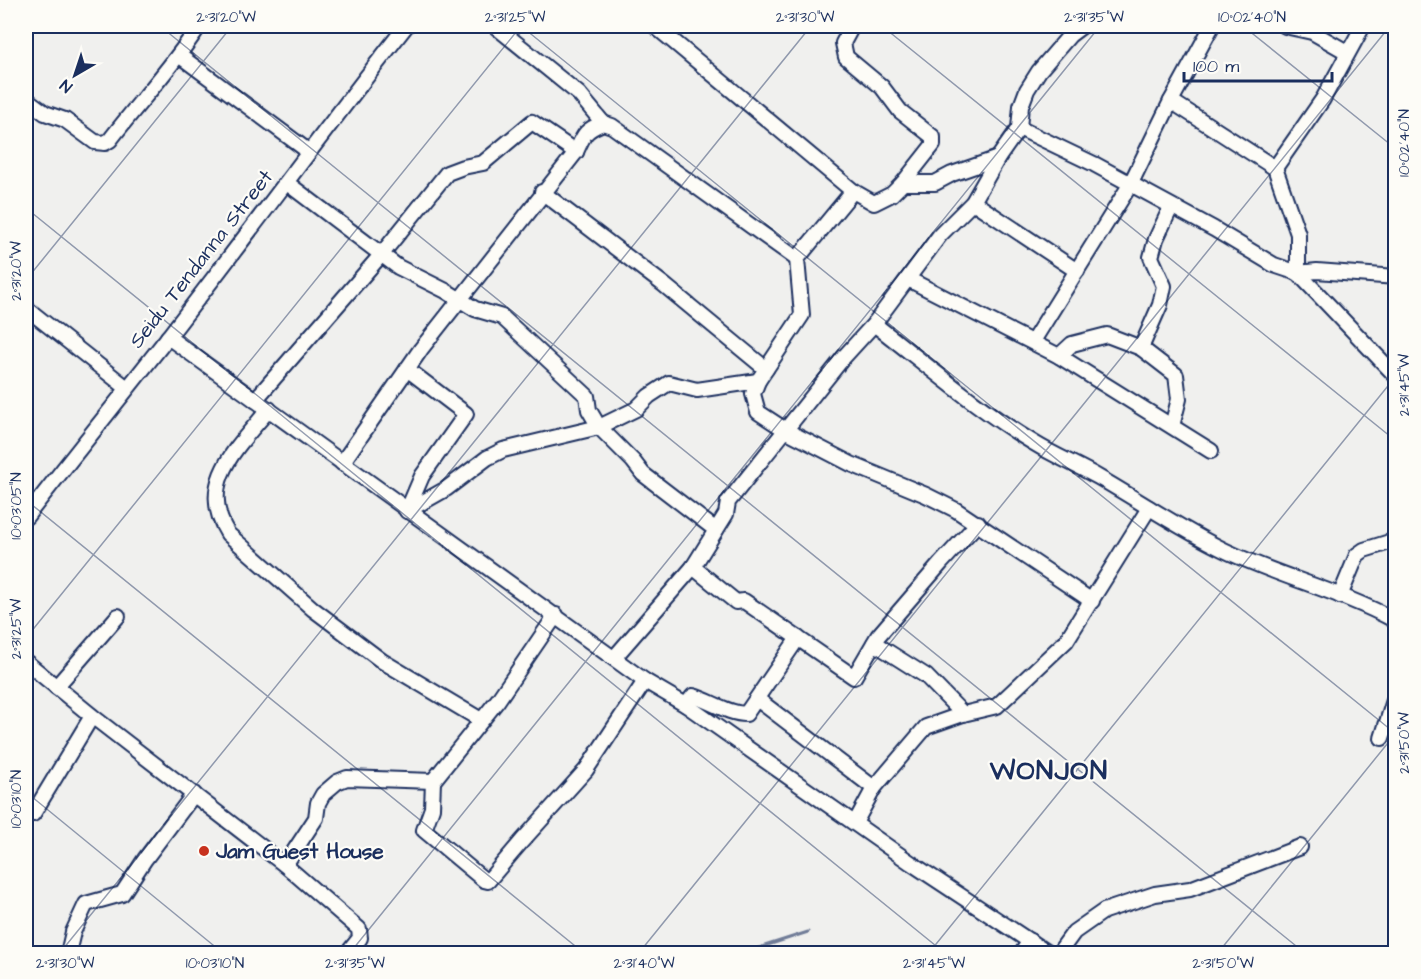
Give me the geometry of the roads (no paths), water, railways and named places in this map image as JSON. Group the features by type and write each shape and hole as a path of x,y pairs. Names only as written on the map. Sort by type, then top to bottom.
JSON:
{"street":[{"path":"26,99 45,113 65,120 95,142 105,143 110,140 143,97 180,56 199,26"},
{"name":"Seidu Tendanna Street","path":"26,517 168,337 287,183 308,151 406,26"},
{"path":"495,26 579,94 603,123 612,126 797,259"},
{"path":"655,26 672,31 853,191 874,203 892,194 903,183 933,145 933,137 900,111 882,87 846,57 843,43 850,30 845,26"},
{"path":"614,658 693,567 726,514 728,502 843,358 874,324 940,235 973,202 1019,128 1021,106 1027,90 1054,53 1070,35 1082,26"},
{"path":"1033,341 1130,185 1170,101 1212,26"},
{"path":"1285,26 1312,32 1347,52"},
{"path":"1275,168 1323,99 1363,26"},
{"path":"180,56 308,151"},
{"path":"1170,101 1275,168 1298,234 1300,259 1298,273"},
{"path":"255,400 381,255 447,173 483,163 532,122 576,152"},
{"path":"342,463 407,369 542,192 576,152 584,132 603,123"},
{"path":"1019,128 1094,164 1214,229 1274,266 1298,273 1317,271 1395,277"},
{"path":"903,183 935,183 952,174 998,159"},
{"path":"287,183 398,267 475,309 502,317 587,396 589,410 599,427 643,474 716,531"},
{"path":"853,191 797,259 802,315 758,381 753,394 758,412 787,431 851,464 926,495 978,524 1092,601"},
{"path":"542,192 663,284 766,369"},
{"path":"973,202 1077,271"},
{"path":"1141,348 1160,305 1164,286 1151,257 1156,239 1171,207"},
{"path":"1298,273 1395,376"},
{"path":"908,279 1033,341 1211,451"},
{"path":"26,308 127,388"},
{"path":"874,324 988,412 1033,443 1224,550 1269,570 1373,609 1395,621"},
{"path":"1059,356 1072,344 1107,335 1141,348 1176,375 1179,399 1172,426"},
{"path":"168,337 645,681 686,705 911,863 1049,954"},
{"path":"407,369 466,414 422,476 407,510"},
{"path":"407,510 447,489 486,458 503,450 599,427 636,409 649,396 669,383 697,390 758,381"},
{"path":"269,410 224,465 216,496 220,522 228,534 313,609 382,661 481,720"},
{"path":"855,823 874,788 926,727 963,714 997,706 1066,640 1149,508"},
{"path":"693,567 736,602 744,601 854,677 878,636 978,524"},
{"path":"1341,596 1357,555 1364,550 1395,540"},
{"path":"556,615 498,700 433,781 432,808 424,830 483,880 488,881 586,770 645,681"},
{"path":"56,687 118,616"},
{"path":"686,705 693,696 736,714 746,714 798,638"},
{"path":"874,643 926,676 963,714"},
{"path":"26,662 285,865 359,929 360,938 347,954"},
{"path":"1382,738 1395,694"},
{"path":"757,699 874,788"},
{"path":"26,810 33,814 92,716"},
{"path":"285,865 316,818 318,803 323,794 337,782 347,778 433,781"},
{"path":"72,954 69,949 73,932 86,904 122,894 194,794"},
{"path":"1058,954 1074,932 1104,911 1155,894 1190,889 1299,847"},
{"path":"1021,954 1030,941"}],"waterway":[{"path":"740,954 808,932"}],"place":[{"name":"Jam Guest House","path":"204,851"}],"district":[{"name":"WONJON","path":"1049,771"}]}
